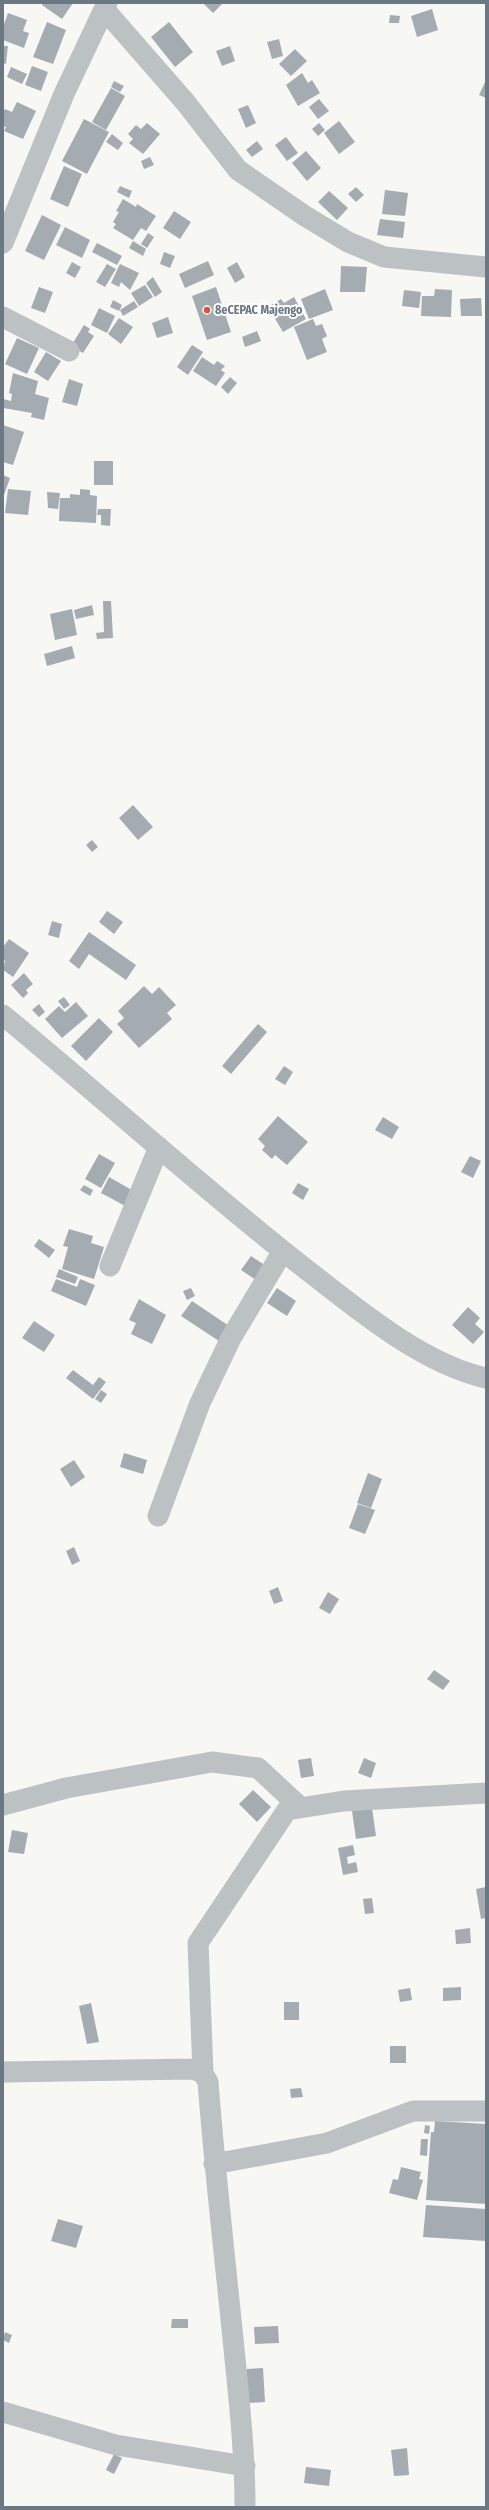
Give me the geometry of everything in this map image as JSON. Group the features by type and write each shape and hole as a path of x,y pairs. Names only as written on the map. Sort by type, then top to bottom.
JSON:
{"street":[{"path":"3,243 64,94 105,6 186,103 238,170 305,216 348,242 384,257 486,267"},
{"path":"3,317 69,351"},
{"path":"3,1016 283,1251 341,1297 409,1344 443,1364 486,1378"},
{"path":"110,1266 159,1147"},
{"path":"158,1516 200,1403 231,1338 283,1251"},
{"path":"3,1805 66,1788 212,1762 258,1768 300,1808"},
{"path":"245,2507 245,2466 214,2164 208,2082 203,2073 198,1943 287,1810 344,1801 486,1793"},
{"path":"3,2072 193,2068 203,2073"},
{"path":"214,2164 326,2142 413,2111 486,2111"},
{"path":"3,2412 116,2445 245,2466"}],"building":[{"path":"43,3 73,3 62,19 42,5"},
{"path":"203,3 223,3 213,13"},
{"path":"432,9 438,30 417,37 411,16"},
{"path":"8,13 27,20 23,31 29,33 24,48 3,40 3,27"},
{"path":"390,15 400,16 399,23 389,23"},
{"path":"47,22 66,30 53,64 33,57"},
{"path":"169,22 193,52 175,67 151,37"},
{"path":"279,39 283,56 272,59 267,42"},
{"path":"3,46 8,46 6,64 3,63"},
{"path":"230,46 235,61 222,66 216,51"},
{"path":"295,49 307,61 291,76 279,64"},
{"path":"32,66 48,72 41,91 25,85"},
{"path":"11,67 27,74 22,84 7,77"},
{"path":"302,73 308,83 312,80 320,93 298,106 286,85"},
{"path":"486,80 486,98 479,95"},
{"path":"114,81 124,86 120,92 111,87"},
{"path":"111,88 125,96 106,130 92,122"},
{"path":"319,99 329,111 318,119 309,107"},
{"path":"17,102 36,111 23,139 4,131 6,127 3,126 3,112 5,109 12,112"},
{"path":"248,105 256,123 246,128 238,109"},
{"path":"84,119 109,132 87,174 62,161"},
{"path":"339,121 355,142 339,154 324,133"},
{"path":"147,123 160,134 143,154 129,143 133,139 128,134 136,125 141,129"},
{"path":"319,123 325,130 318,136 312,129"},
{"path":"112,134 123,143 118,150 106,142"},
{"path":"286,137 298,153 287,161 275,145"},
{"path":"257,141 263,149 252,157 246,150"},
{"path":"306,151 321,168 307,181 292,163"},
{"path":"150,157 154,165 144,169 141,161"},
{"path":"64,166 82,174 68,207 50,199"},
{"path":"120,186 132,191 129,198 117,192"},
{"path":"356,187 364,195 356,202 348,194"},
{"path":"385,190 408,193 405,216 382,214"},
{"path":"329,191 348,208 337,220 318,202"},
{"path":"123,199 136,207 137,204 156,216 146,231 141,228 133,240 113,228 116,224 113,222 119,212 116,211"},
{"path":"174,211 191,222 180,239 163,228"},
{"path":"42,215 61,225 44,260 25,251"},
{"path":"380,219 405,222 403,238 377,235"},
{"path":"65,227 90,240 82,258 56,245"},
{"path":"148,233 154,237 147,248 141,244"},
{"path":"133,241 146,249 143,256 129,248"},
{"path":"97,243 122,256 117,265 92,252"},
{"path":"164,252 175,256 170,268 160,264"},
{"path":"208,261 214,275 185,288 179,274"},
{"path":"72,262 81,267 75,278 66,273"},
{"path":"237,262 245,277 235,283 227,268"},
{"path":"107,264 116,269 105,287 96,282"},
{"path":"120,264 139,273 130,290 121,282 119,287 111,283"},
{"path":"341,266 367,267 365,292 340,292"},
{"path":"153,277 162,292 155,297 146,283"},
{"path":"145,285 153,297 139,306 131,293"},
{"path":"39,287 53,292 45,313 31,308"},
{"path":"216,287 231,332 207,340 192,296"},
{"path":"325,289 333,310 309,319 301,299"},
{"path":"435,289 452,290 451,317 421,316 422,296 434,296"},
{"path":"404,290 421,292 419,308 402,306"},
{"path":"294,297 306,319 283,332 268,307 281,299 284,303"},
{"path":"481,298 482,316 461,316 460,299"},
{"path":"113,300 122,305 119,311 110,307"},
{"path":"134,301 138,307 123,316 120,310"},
{"path":"99,308 115,316 107,333 91,325"},
{"path":"168,317 173,333 157,338 152,323"},
{"path":"119,318 133,327 121,344 108,334"},
{"path":"313,319 316,326 322,324 327,336 322,339 327,352 307,360 294,327"},
{"path":"84,325 90,329 88,332 94,336 83,353 71,346"},
{"path":"257,331 261,341 245,347 242,337"},
{"path":"17,338 39,348 27,374 5,364"},
{"path":"192,345 203,352 188,375 177,367"},
{"path":"46,352 61,361 48,381 34,372"},
{"path":"202,357 214,365 217,361 225,366 221,370 225,373 216,386 193,371"},
{"path":"13,373 38,381 35,394 49,398 44,420 31,417 32,413 3,408 3,399 11,401 12,394 9,393"},
{"path":"230,377 237,383 228,394 221,387"},
{"path":"69,379 83,384 77,406 62,402"},
{"path":"3,425 24,432 13,465 3,462"},
{"path":"94,461 113,461 113,485 94,485"},
{"path":"3,475 10,478 3,498"},
{"path":"8,489 31,491 28,515 5,513"},
{"path":"80,489 90,490 90,495 97,496 96,523 59,521 60,498 70,498 70,494 80,495"},
{"path":"47,492 60,493 58,509 48,508"},
{"path":"98,509 111,509 110,526 101,525 101,515 97,515"},
{"path":"103,601 111,601 113,638 97,639 96,633 104,632"},
{"path":"92,605 94,615 76,619 74,610"},
{"path":"72,609 77,635 55,640 50,614"},
{"path":"72,646 75,658 47,666 44,654"},
{"path":"133,805 153,827 138,840 119,818"},
{"path":"92,840 98,847 92,852 86,845"},
{"path":"107,911 123,922 114,934 99,922"},
{"path":"52,921 62,924 59,938 48,935"},
{"path":"89,932 136,965 126,980 89,954 79,969 69,961"},
{"path":"9,939 29,953 13,977 3,970 5,961 3,959 3,947"},
{"path":"24,973 33,984 26,990 28,993 23,998 11,985"},
{"path":"144,986 152,994 159,987 176,1005 167,1013 172,1019 139,1048 117,1024 124,1018 118,1011"},
{"path":"64,997 70,1005 64,1009 58,1001"},
{"path":"76,1002 88,1016 62,1038 45,1019 59,1006 65,1012"},
{"path":"39,1004 45,1012 39,1017 32,1010"},
{"path":"99,1018 113,1032 86,1061 71,1046"},
{"path":"258,1024 267,1032 231,1074 222,1066"},
{"path":"284,1066 293,1072 285,1085 275,1079"},
{"path":"278,1116 308,1142 287,1165 275,1155 272,1159 262,1150 265,1146 258,1139"},
{"path":"383,1117 399,1127 392,1139 375,1130"},
{"path":"99,1154 115,1163 101,1188 85,1179"},
{"path":"470,1156 481,1161 473,1178 461,1172"},
{"path":"109,1177 137,1193 129,1208 101,1193"},
{"path":"298,1183 309,1189 303,1200 292,1193"},
{"path":"84,1185 93,1190 90,1196 80,1190"},
{"path":"69,1229 93,1236 91,1243 104,1247 94,1279 62,1269 68,1247 63,1246"},
{"path":"39,1239 55,1250 49,1258 34,1246"},
{"path":"251,1256 266,1266 256,1280 241,1270"},
{"path":"59,1269 78,1277 75,1284 56,1277"},
{"path":"56,1279 77,1287 80,1279 95,1285 86,1306 51,1291"},
{"path":"191,1288 195,1296 187,1300 183,1291"},
{"path":"277,1288 296,1301 287,1316 267,1303"},
{"path":"139,1299 166,1315 152,1344 131,1334 136,1323 129,1320"},
{"path":"192,1301 235,1330 225,1345 181,1316"},
{"path":"468,1307 480,1318 475,1324 484,1332 473,1344 452,1325"},
{"path":"34,1321 55,1335 44,1352 22,1338"},
{"path":"73,1370 93,1385 99,1377 106,1382 93,1399 66,1378"},
{"path":"101,1390 107,1394 101,1403 95,1399"},
{"path":"124,1453 147,1460 143,1474 120,1467"},
{"path":"74,1460 85,1477 71,1487 60,1469"},
{"path":"368,1473 382,1479 371,1508 357,1503"},
{"path":"358,1504 375,1510 365,1534 349,1528"},
{"path":"74,1547 80,1561 72,1565 66,1551"},
{"path":"278,1587 283,1601 274,1604 269,1591"},
{"path":"328,1592 339,1599 330,1614 319,1608"},
{"path":"434,1670 450,1681 443,1690 427,1679"},
{"path":"311,1758 314,1776 301,1778 298,1760"},
{"path":"364,1758 376,1763 371,1778 358,1773"},
{"path":"253,1790 271,1807 257,1822 239,1804"},
{"path":"372,1808 376,1836 356,1839 352,1811"},
{"path":"12,1830 28,1833 24,1854 8,1852"},
{"path":"353,1845 355,1855 347,1857 348,1864 356,1862 358,1872 343,1875 338,1848"},
{"path":"486,1887 486,1918 481,1919 476,1889"},
{"path":"372,1898 374,1913 365,1914 363,1899"},
{"path":"470,1928 471,1943 456,1944 455,1930"},
{"path":"461,1987 461,2000 443,2001 443,1988"},
{"path":"410,1988 412,2000 400,2002 398,1990"},
{"path":"284,2002 299,2002 299,2020 284,2020"},
{"path":"91,2003 99,2042 87,2044 79,2006"},
{"path":"390,2046 406,2046 406,2063 390,2063"},
{"path":"301,2088 303,2097 291,2098 290,2089"},
{"path":"435,2121 486,2124 486,2204 426,2200 431,2132 434,2132"},
{"path":"425,2125 430,2126 429,2134 424,2133"},
{"path":"421,2139 428,2139 427,2156 420,2155"},
{"path":"401,2167 421,2172 419,2179 423,2180 417,2200 389,2193 393,2179 398,2180"},
{"path":"426,2205 486,2209 486,2241 423,2237"},
{"path":"58,2219 83,2226 76,2248 51,2241"},
{"path":"172,2319 188,2319 188,2328 171,2328"},
{"path":"278,2326 279,2343 255,2344 254,2327"},
{"path":"5,2332 12,2335 9,2343 3,2340"},
{"path":"263,2368 265,2402 249,2403 246,2369"},
{"path":"407,2448 409,2475 394,2476 391,2450"},
{"path":"114,2454 122,2458 114,2474 106,2470"},
{"path":"306,2467 331,2470 329,2486 304,2483"}],"place":[{"name":"8eCEPAC Majengo","path":"207,310"}]}
